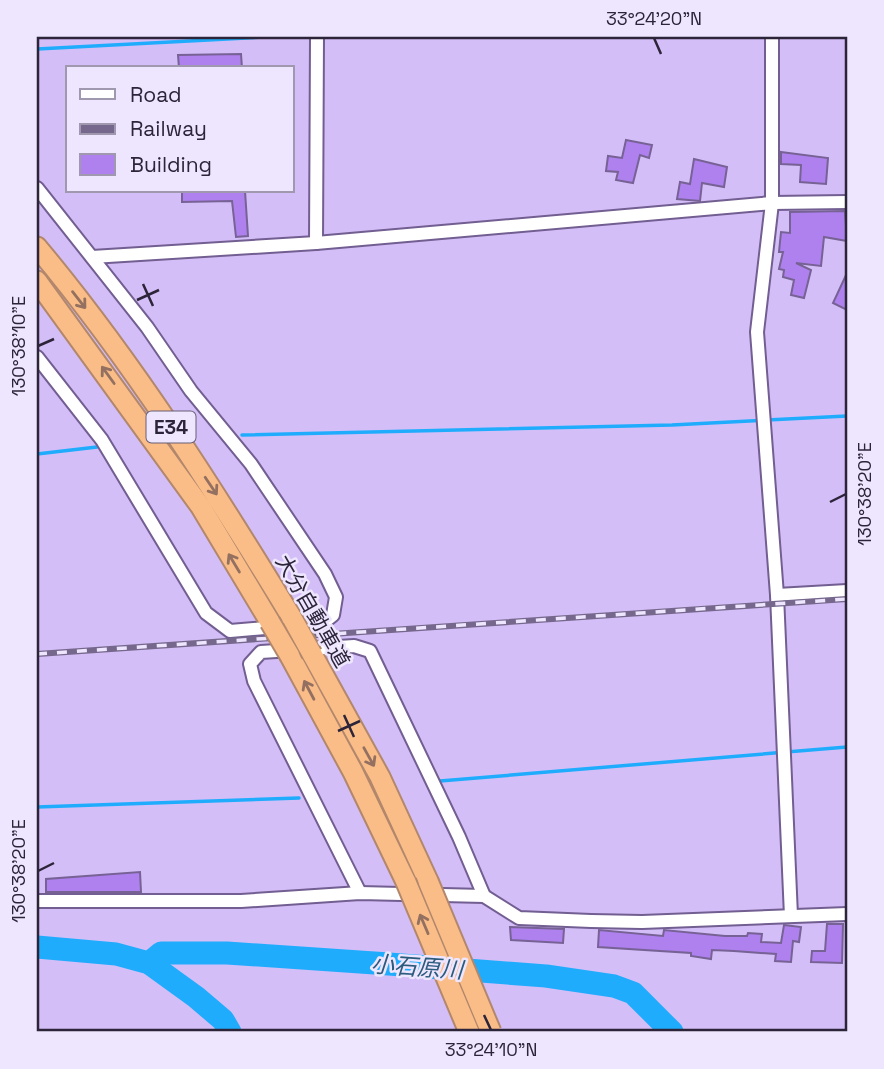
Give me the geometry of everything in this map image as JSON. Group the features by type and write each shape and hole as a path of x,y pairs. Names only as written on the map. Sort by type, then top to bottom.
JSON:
{"highway":[{"name":"大分自動車道","path":"37,247 154,402 218,497 292,618 380,777 428,881 491,1032"},
{"name":"大分自動車道","path":"37,281 201,507 290,656 353,772 406,882 469,1032"}],"street":[{"path":"316,243 317,37"},
{"path":"772,37 772,203 757,331 777,595 791,916"},
{"path":"37,188 147,327 191,391 251,464 325,573 336,597 333,615 323,623 230,631 217,624 206,613 102,440 37,357"},
{"path":"92,257 316,243 772,203 847,202"},
{"path":"777,595 847,591"},
{"path":"360,893 254,681 250,664 261,652 354,646 370,651 459,837 484,896"},
{"path":"37,901 241,901 360,893 484,896 520,918 642,922 847,914"}],"building":[{"path":"241,54 242,66 179,66 178,55"},
{"path":"626,140 652,145 649,158 640,155 633,183 616,180 618,172 606,171 608,156 622,158"},
{"path":"781,152 828,158 826,184 800,182 801,165 781,164"},
{"path":"694,159 727,167 724,187 702,183 700,201 677,199 680,182 690,184"},
{"path":"182,192 245,192 248,236 236,237 232,201 182,202"},
{"path":"845,211 847,241 824,237 821,266 796,263 811,270 804,298 791,295 794,280 783,277 784,270 779,269 783,252 779,252 781,232 790,233 790,212"},
{"path":"847,273 847,310 833,303"},
{"path":"140,872 141,892 46,892 46,879"},
{"path":"827,924 843,924 842,963 811,962 812,951 825,951"},
{"path":"784,925 801,927 799,942 793,941 791,962 775,961 776,954 712,950 711,959 691,956 691,953 598,947 599,930 663,936 664,930 725,936 762,934 761,942 781,943"},
{"path":"510,927 564,929 563,943 511,940"}],"waterway":[{"path":"37,49 264,37"},
{"path":"242,435 672,425 847,416"},
{"path":"37,454 97,447"},
{"path":"440,781 847,747"},
{"path":"37,807 299,798"},
{"name":"小石原川","path":"37,947 116,954 149,963 196,997 223,1020 230,1032"},
{"name":"小石原川","path":"149,963 161,953 227,953 546,976 614,986 633,993 672,1032"}],"railway":[{"path":"37,654 847,599"}]}
